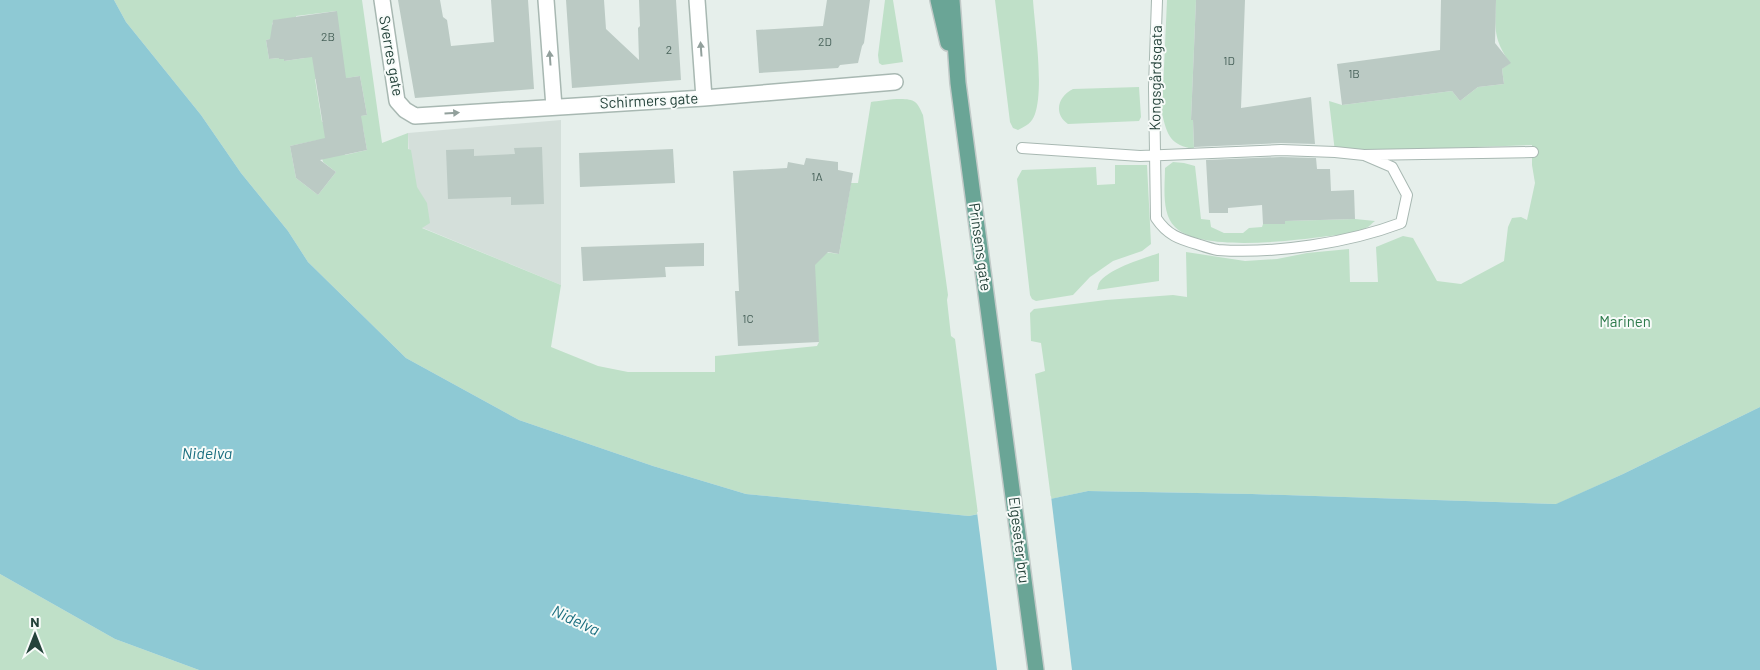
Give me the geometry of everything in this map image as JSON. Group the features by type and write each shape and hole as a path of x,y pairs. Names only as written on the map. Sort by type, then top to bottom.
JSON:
{"main road":[{"name":"Prinsens gate","path":"938,0 958,83"},
{"name":"Prinsens gate","path":"952,0 958,83 1002,410"},
{"name":"Elgeseter bru","path":"1002,410 1036,670"}],"street":[{"name":"Sverres gate","path":"382,0 397,101 405,110"},
{"path":"546,0 554,107"},
{"path":"698,0 704,98"},
{"name":"Schirmers gate","path":"405,110 415,116 704,98 895,82"}],"lane":[{"name":"Kongsgårdsgata","path":"1157,0 1154,156 1156,218 1162,228 1176,237 1217,250 1310,246 1376,233 1401,223 1407,195 1392,167 1364,155"},
{"path":"1022,148 1154,156 1281,150 1364,155 1533,152"}],"shaded area":[{"path":"561,120 561,285 411,223 408,133"}],"green space":[{"path":"114,0 362,0 382,143 408,133 408,149 411,150 417,187 427,203 430,223 422,228 561,285 551,347 598,366 628,372 715,372 715,356 817,346 819,342 808,269 824,252 839,254 851,183 858,183 871,102 906,99 915,102 923,115 948,295 951,336 955,339 978,514 969,516 746,494 653,466 519,420 406,358 308,262 288,231 241,173 201,115 126,22","holes":["337,11 305,58 284,61 284,59 279,58 269,59 266,40 276,38 278,35 272,24 274,20 296,19 296,16","339,76 340,79 360,76 367,115 322,122 315,79","363,128 367,150 345,155 340,132","318,140 323,162 336,172 318,195 296,178 290,146"]},
{"path":"885,0 893,0 903,62 882,65 879,63 878,55"},
{"path":"995,0 1033,0 1039,74 1038,103 1032,120 1018,130 1013,128 1010,122"},
{"path":"1167,0 1196,0 1191,120 1193,120 1194,149 1180,145 1171,138 1162,113"},
{"name":"Marinen","path":"1496,0 1760,0 1760,407 1557,504 1252,494 1088,491 1051,499 1035,374 1045,371 1041,343 1031,341 1030,313 1034,309 1106,300 1173,295 1187,297 1186,252 1245,261 1277,259 1307,253 1349,249 1350,282 1378,282 1376,247 1403,236 1413,238 1437,281 1461,284 1504,261 1508,227 1512,218 1521,217 1527,220 1535,183 1532,165 1532,145 1335,152 1329,101 1342,105 1452,91 1460,101 1478,87 1504,84 1502,69 1510,63 1500,47 1496,33"},
{"path":"1139,87 1141,117 1139,121 1068,124 1060,115 1059,105 1061,101 1073,89"},
{"path":"1173,162 1195,166 1201,219 1210,220 1211,227 1224,233 1243,233 1249,228 1262,227 1263,224 1284,224 1285,221 1355,219 1375,221 1355,232 1306,239 1245,243 1204,240 1187,235 1175,227 1168,214 1165,199 1165,168"},
{"path":"1115,165 1147,165 1151,244 1142,251 1113,261 1090,277 1073,295 1036,301 1032,299 1017,179 1022,170 1096,167 1097,185 1115,184"},
{"path":"1159,253 1159,281 1097,290 1099,283 1110,273"},
{"path":"0,574 115,639 199,670 0,670"}],"water":[{"name":"Nidelva","path":"0,0 114,0 126,22 201,115 241,173 288,231 308,262 406,358 519,420 653,466 746,494 969,516 1088,491 1252,494 1556,504 1623,474 1760,407 1760,670 199,670 115,639 0,574"}],"pier":[{"path":"1051,496 1072,670 997,670 977,512"}],"building":[{"path":"398,0 440,0 443,17 447,20 451,46 494,42 491,0 528,0 534,89 415,98"},
{"path":"566,0 604,0 606,29 639,60 639,0 676,0 681,80 572,88"},
{"path":"827,0 870,0 864,43 858,63 840,65 838,68 759,73 756,30 823,26"},
{"path":"1196,0 1245,0 1241,108 1311,97 1315,144 1281,143 1194,147 1193,120 1191,120"},
{"path":"1441,0 1496,0 1495,43 1511,63 1502,69 1504,84 1478,87 1460,101 1452,91 1342,105 1337,64 1440,50"},
{"path":"337,11 346,78 360,76 367,115 361,116 367,150 320,160 336,172 318,195 296,178 290,146 325,138 312,57 284,61 284,59 279,58 269,59 266,40 270,39 273,20"},
{"path":"542,147 544,204 511,205 511,197 448,199 446,150 474,149 474,156 515,154 514,148"},
{"path":"673,149 675,183 580,187 579,153"},
{"path":"1281,157 1316,158 1317,169 1330,169 1331,191 1354,190 1355,219 1285,221 1285,224 1263,224 1262,205 1228,208 1228,213 1209,213 1206,160"},
{"path":"806,158 838,162 838,170 853,173 839,254 828,252 815,265 819,342 738,346 735,291 739,291 733,171 787,168 788,162 804,165"},
{"path":"704,243 704,266 665,267 666,277 583,281 581,247"}]}
